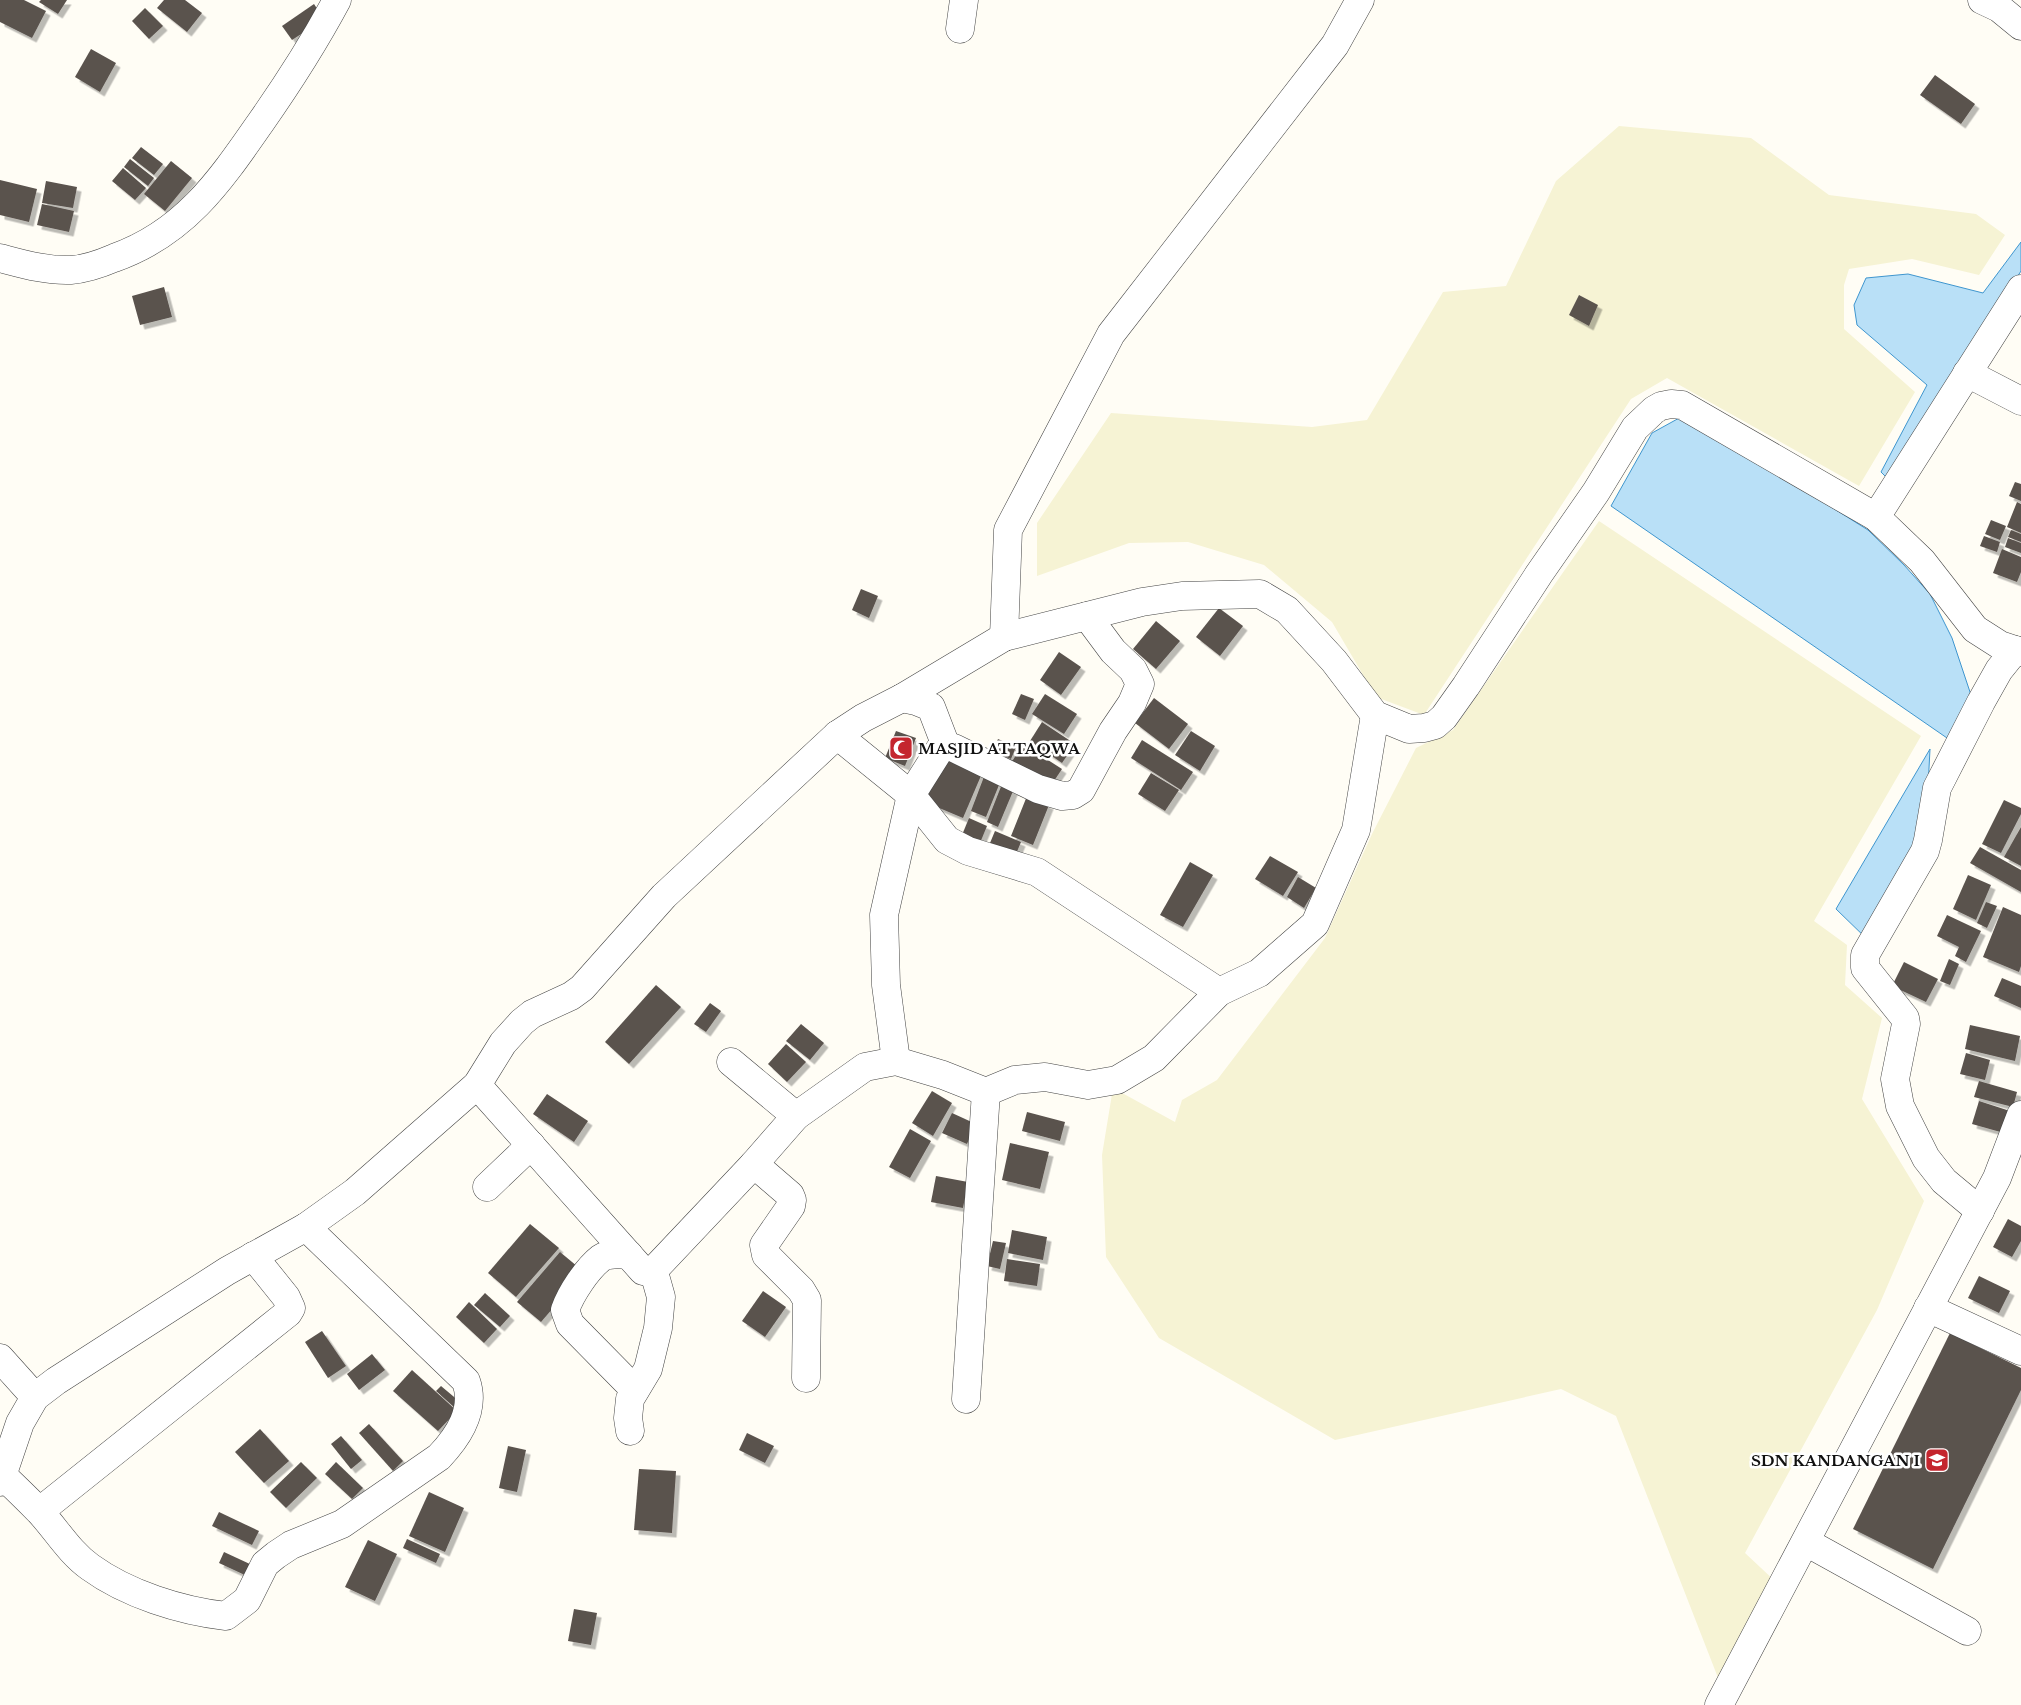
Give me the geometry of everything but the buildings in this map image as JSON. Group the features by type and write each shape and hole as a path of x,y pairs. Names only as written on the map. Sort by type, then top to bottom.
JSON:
{"street":[{"path":"0,258 39,268 71,270 94,266 135,251 165,233 194,209 232,163 295,73 337,0"},
{"path":"960,30 964,0"},
{"path":"1004,638 1008,530 1111,334 1335,45 1360,0"},
{"path":"1982,0 1999,8 2021,26"},
{"path":"1876,516 2021,289"},
{"path":"1967,373 2021,401"},
{"path":"306,1227 466,1380 470,1394 466,1418 449,1447 439,1457 342,1524 291,1545 276,1555 266,1564 247,1600 226,1616 199,1613 164,1603 128,1588 90,1567 66,1545 40,1512 2,1479 20,1423 35,1397 56,1381 227,1271 306,1227 355,1192 477,1085 503,1043 522,1022 532,1014 570,996 587,984 664,896 837,735 863,718 902,698 1004,638 1142,602 1182,596 1260,594 1287,610 1306,628 1334,660 1375,715 1409,729 1424,728 1435,724 1444,718 1596,492 1635,428 1654,410 1671,404 1682,405 1876,516 1922,561 1974,629 2000,645 2018,651 1999,670 1937,788 1925,851 1865,955 1865,968 1905,1018 1906,1024 1895,1079 1900,1106 1926,1158 1938,1174 1980,1211"},
{"path":"896,1061 886,985 884,915 911,795 940,749 946,746 954,748 1038,789 1062,796 1073,795 1080,790 1132,703 1140,684 1133,670 1113,651 1087,616"},
{"path":"902,698 932,707 946,746"},
{"path":"477,1085 643,1271 648,1273 654,1272 796,1116 865,1067 896,1061 943,1074 986,1092 1014,1080 1045,1077 1088,1085 1117,1080 1154,1058 1219,992 1259,973 1315,924 1356,830 1375,715"},
{"path":"837,735 911,795 947,840 968,851 1036,872 1219,992"},
{"path":"731,1062 796,1116"},
{"path":"966,1400 986,1092"},
{"path":"1719,1705 1997,1178 2021,1115"},
{"path":"486,1187 531,1145"},
{"path":"754,1164 790,1195 792,1200 791,1206 764,1245 764,1251 801,1290 807,1300 806,1378"},
{"path":"629,1255 611,1254 602,1258 571,1294 565,1310 570,1324 635,1390"},
{"path":"40,1512 288,1313 291,1308 286,1297 253,1256"},
{"path":"630,1431 628,1409 635,1390 642,1383 648,1369 658,1328 661,1296 654,1272"},
{"path":"1928,1308 2021,1351"},
{"path":"0,1358 35,1397"},
{"path":"1806,1542 1967,1631"}],"shaded area":[{"path":"1619,126 1751,138 1829,195 1976,214 2005,235 1979,275 1912,259 1849,269 1844,285 1844,329 1915,392 1859,486 1667,378 1631,399 1424,715 1376,697 1332,622 1264,565 1188,542 1129,543 1037,576 1037,523 1111,413 1312,427 1367,420 1443,292 1506,286 1556,181"},
{"path":"1599,521 1921,736 1814,921 1847,945 1845,985 1882,1018 1862,1099 1924,1201 1877,1310 1745,1553 1776,1582 1722,1688 1616,1416 1561,1389 1335,1440 1159,1338 1106,1257 1102,1155 1113,1088 1175,1122 1182,1100 1217,1080 1325,938 1372,834 1416,748 1453,730"}],"water":[{"path":"2021,242 2021,271 1889,480 1881,472 1927,385 1857,325 1854,305 1866,278 1908,274 1983,293"},
{"path":"1681,417 1785,478 1868,530 1904,565 1930,594 1952,638 1975,707 1947,738 1611,506 1652,433"},
{"path":"1930,749 1925,846 1869,941 1836,909"}],"place":[{"name":"MASJID AT TAQWA","path":"901,748"},
{"name":"SDN KANDANGAN I","path":"1937,1460"}]}
